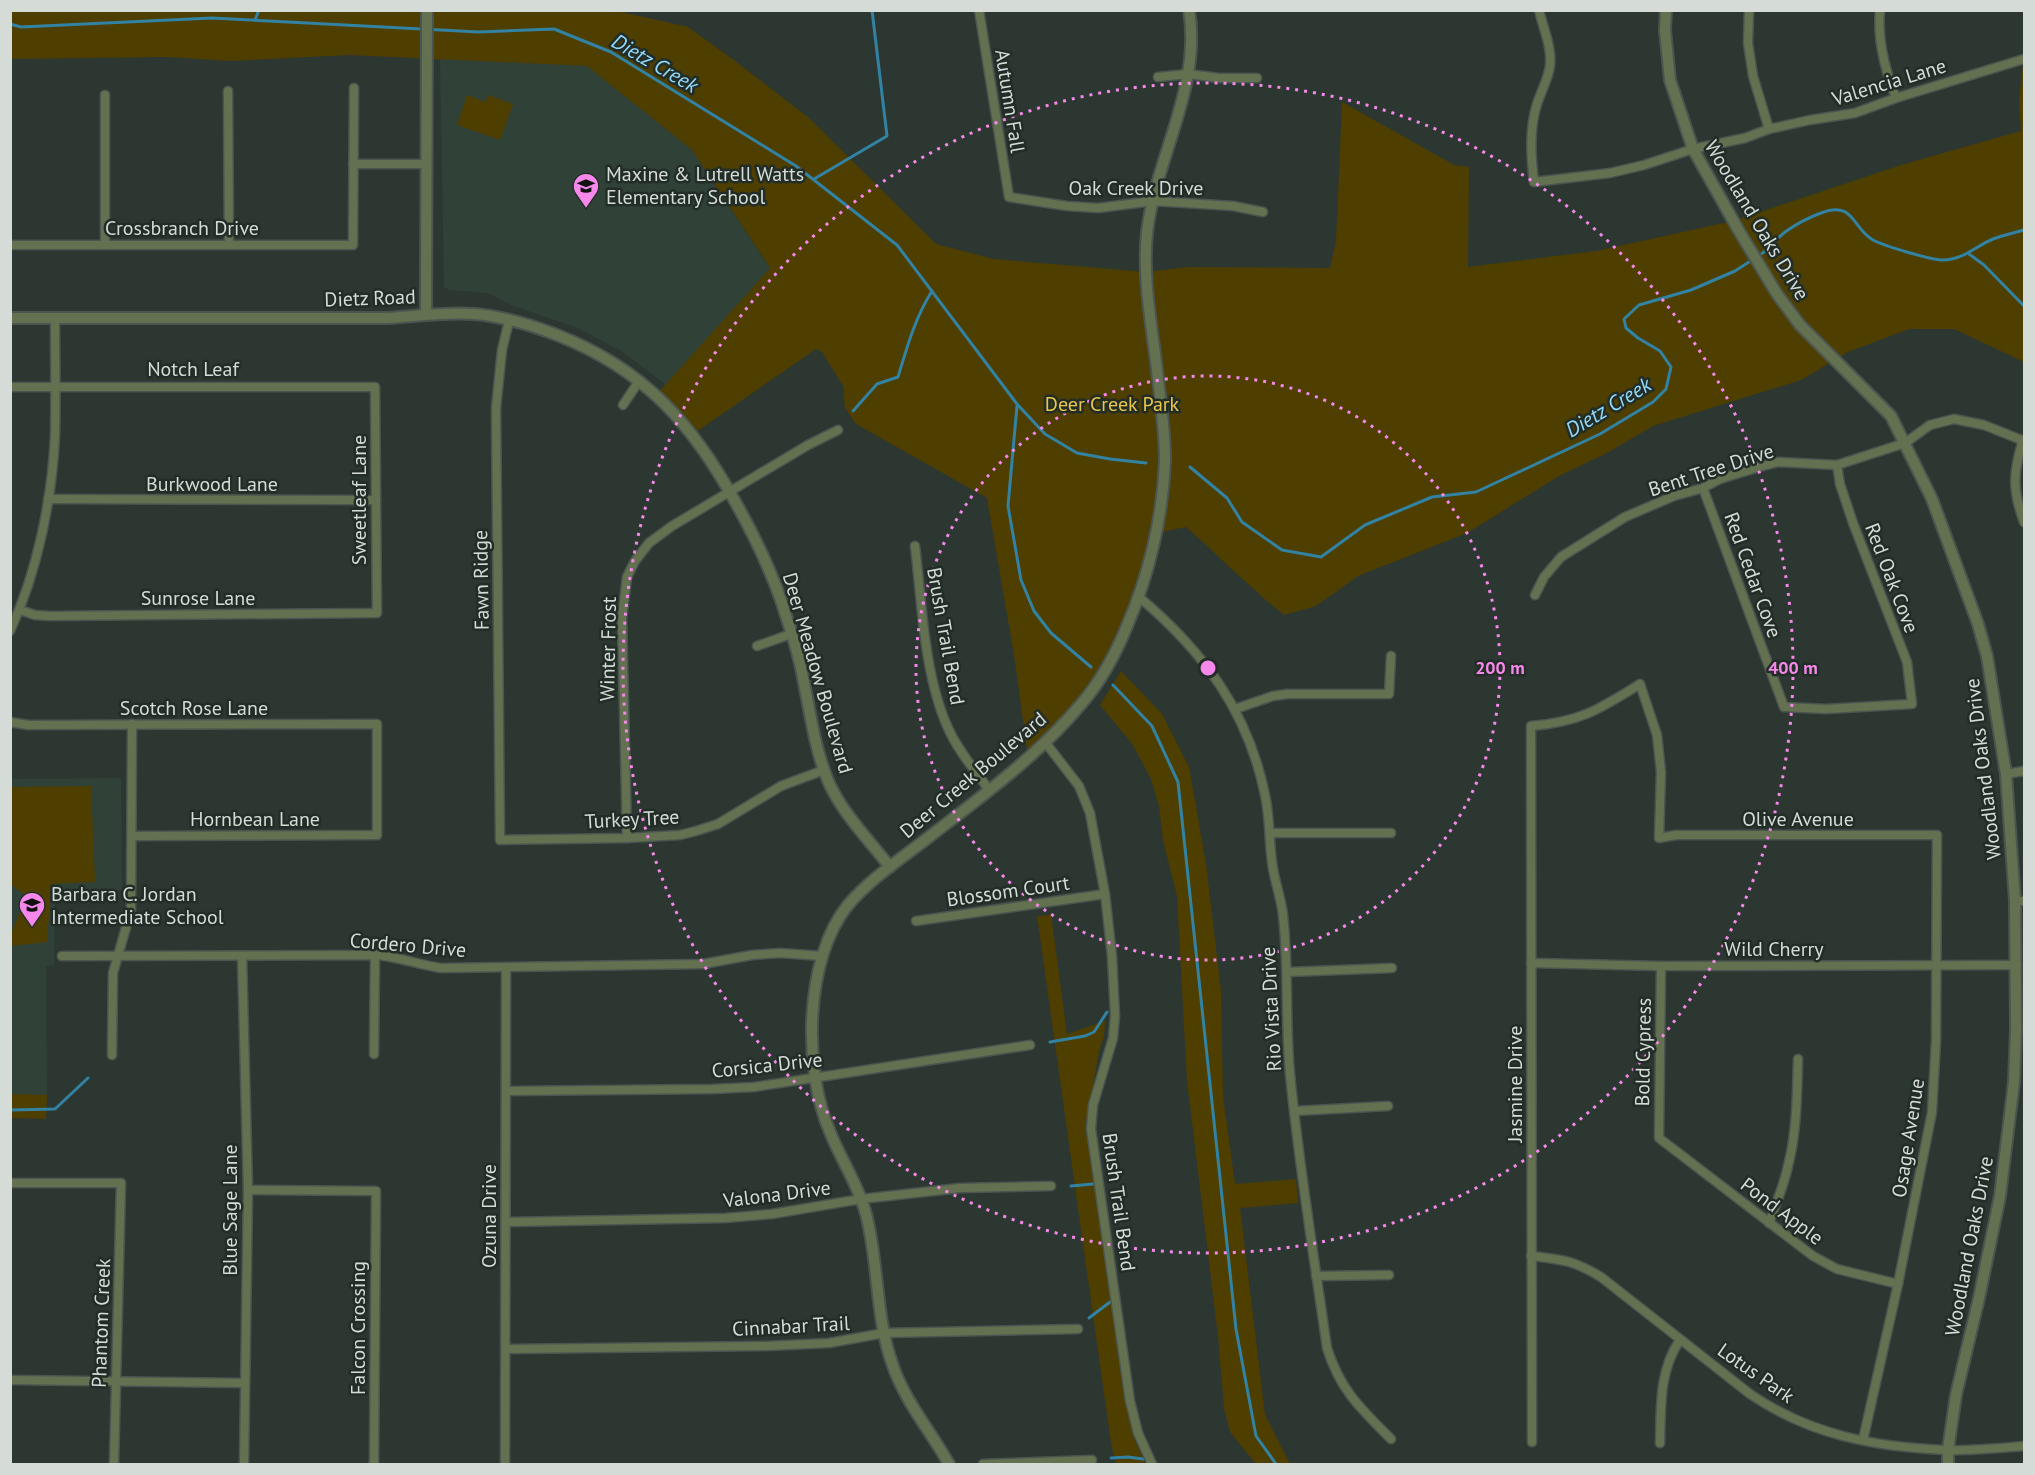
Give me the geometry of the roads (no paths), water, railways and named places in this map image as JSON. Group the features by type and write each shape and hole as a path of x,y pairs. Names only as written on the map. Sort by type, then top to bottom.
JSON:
{"street":[{"name":"Dietz Road","path":"10,318 388,318 426,315 427,10"},
{"name":"Autumn Fall","path":"979,10 1009,197"},
{"name":"Deer Creek Boulevard","path":"949,1464 904,1390 893,1366 884,1333 867,1218 858,1187 829,1131 814,1077 812,1031 814,995 822,956 848,905 890,867 989,790 1046,742 1084,701 1117,647 1139,597 1158,521 1165,462 1146,272 1148,232 1153,201 1188,74 1191,38 1188,10"},
{"name":"Valencia Lane","path":"1539,10 1551,58 1550,68 1536,105 1533,124 1530,151 1534,182 1610,173 1693,149 1745,138 1769,129 1855,113 1896,98 2025,59"},
{"name":"Woodland Oaks Drive","path":"1666,10 1665,30 1670,80 1693,149 1774,289 1800,325 1891,416 1932,499 1984,642 2006,774 2020,901 2014,1082 2002,1184 1979,1298 1956,1395 1948,1464"},
{"path":"1749,10 1748,43 1753,76 1769,129"},
{"path":"1880,10 1878,23 1882,53 1896,98"},
{"path":"1158,77 1188,74 1219,78 1257,78"},
{"path":"354,88 353,164 427,164"},
{"path":"228,91 229,244"},
{"path":"105,95 105,244"},
{"name":"Crossbranch Drive","path":"10,245 353,244 353,164"},
{"name":"Oak Creek Drive","path":"1009,197 1068,206 1098,207 1153,201 1233,206 1263,212"},
{"name":"Deer Meadow Boulevard","path":"426,315 475,314 542,329 569,340 600,355 639,381 663,401 690,430 730,492 771,571 802,670 817,749 824,770 840,804 890,867"},
{"path":"10,631 20,609 48,499 55,437 55,317"},
{"name":"Fawn Ridge","path":"500,840 496,408 501,359 509,321"},
{"path":"623,405 639,381"},
{"name":"Notch Leaf","path":"10,387 55,385 375,387"},
{"name":"Sweetleaf Lane","path":"375,387 376,613"},
{"name":"Bent Tree Drive","path":"1534,595 1551,567 1578,545 1625,517 1720,480 1778,462 1837,465 1905,443 1930,425 1954,419 1984,425 2024,440"},
{"name":"Winter Frost","path":"627,838 622,618 627,577 642,551 659,534 808,445 838,430"},
{"path":"2024,440 2014,469 2014,483 2025,522"},
{"name":"Red Oak Cove","path":"1784,707 1836,708 1912,704 1907,662 1853,523 1840,484 1837,465"},
{"name":"Red Cedar Cove","path":"1703,488 1784,707"},
{"name":"Burkwood Lane","path":"48,499 376,500"},
{"name":"Brush Trail Bend","path":"915,546 927,648 940,710 958,746 989,790"},
{"name":"Rio Vista Drive","path":"1139,597 1166,619 1193,647 1214,674 1235,709 1251,743 1260,773 1271,833 1273,872 1283,915 1290,1073 1327,1348 1334,1369 1347,1393 1391,1439"},
{"name":"Sunrose Lane","path":"20,609 35,615 49,616 376,613"},
{"path":"757,645 791,634"},
{"path":"1235,709 1273,696 1287,694 1389,694 1391,656"},
{"name":"Jasmine Drive","path":"1532,1442 1531,726 1556,724 1589,714 1640,684 1657,735 1661,772 1659,838"},
{"name":"Scotch Rose Lane","path":"10,722 28,725 377,724 377,835"},
{"path":"112,1054 112,988 117,956 131,910 132,724"},
{"name":"Brush Trail Bend","path":"1046,742 1079,786 1090,813 1105,894 1112,956 1115,1016 1113,1038 1093,1105 1091,1129 1130,1401 1138,1433 1152,1464"},
{"name":"Turkey Tree","path":"500,840 680,835 707,828 732,816 781,786 824,770"},
{"path":"2006,774 2025,771"},
{"path":"1271,833 1391,833"},
{"name":"Hornbean Lane","path":"132,836 377,835"},
{"name":"Olive Avenue","path":"1659,838 1676,835 1937,835"},
{"name":"Osage Avenue","path":"1863,1440 1898,1284 1932,1112 1935,1076 1937,835"},
{"name":"Blossom Court","path":"916,921 1105,894"},
{"name":"Cordero Drive","path":"62,956 386,955 441,968 702,964 780,952 822,956"},
{"path":"374,1054 375,955"},
{"name":"Blue Sage Lane","path":"242,956 248,1190 244,1464"},
{"name":"Wild Cherry","path":"1531,963 1661,966 2017,965"},
{"name":"Bold Cypress","path":"1659,1138 1661,966"},
{"name":"Ozuna Drive","path":"505,1464 506,967"},
{"path":"1287,972 1392,968"},
{"name":"Corsica Drive","path":"507,1091 754,1087 1030,1045"},
{"path":"1769,1223 1782,1188 1792,1144 1797,1103 1798,1059"},
{"path":"1295,1111 1388,1106"},
{"name":"Pond Apple","path":"1659,1138 1813,1256 1837,1269 1898,1284"},
{"name":"Phantom Creek","path":"10,1183 121,1183 114,1464"},
{"name":"Valona Drive","path":"506,1222 725,1218 772,1214 861,1199 960,1188 1051,1186"},
{"name":"Falcon Crossing","path":"248,1190 376,1191 374,1464"},
{"name":"Lotus Park","path":"1531,1256 1562,1259 1581,1265 1601,1277 1770,1407 1813,1428 1838,1436 1899,1446 1948,1450 2025,1446"},
{"path":"1316,1276 1389,1275"},
{"name":"Cinnabar Trail","path":"506,1349 766,1346 829,1343 884,1333 1078,1329"},
{"path":"1659,1443 1664,1378 1671,1353 1680,1340"},
{"path":"10,1380 245,1383"},
{"path":"982,1464 1092,1460"}],"waterway":[{"path":"255,20 259,10"},
{"path":"814,179 887,136 872,10"},
{"name":"Dietz Creek","path":"10,24 21,27 212,18 479,32 554,29 611,52 796,166 897,245 1017,404 1045,434 1077,453 1146,463"},
{"name":"Dietz Creek","path":"1758,256 1789,229 1832,210 1840,210 1852,217 1873,240 1887,246 1943,260 1957,258 1993,239 2024,230"},
{"path":"1969,254 1984,265 2024,306"},
{"name":"Dietz Creek","path":"1190,467 1227,498 1242,522 1282,550 1321,557 1365,525 1432,497 1476,492 1600,434 1653,402 1666,389 1671,367 1660,351 1626,328 1624,319 1639,305 1691,290 1735,271 1752,260"},
{"path":"853,411 877,384 898,377 916,322 932,291"},
{"path":"1017,406 1008,506 1021,580 1034,611 1051,633 1091,667"},
{"path":"1113,685 1152,726 1178,782 1236,1329 1256,1436 1276,1464"},
{"path":"1050,1042 1085,1036 1094,1032 1107,1012"},
{"path":"10,1110 55,1109 88,1078"},
{"path":"1071,1186 1093,1184"},
{"path":"1089,1318 1110,1302"},
{"path":"1111,1458 1143,1459"}],"place":[{"name":"Maxine & Lutrell Watts Elementary School","path":"586,209"},
{"name":"Barbara C. Jordan Intermediate School","path":"32,928"}],"park label":[{"name":"Deer Creek Park","path":"1112,404"}]}
